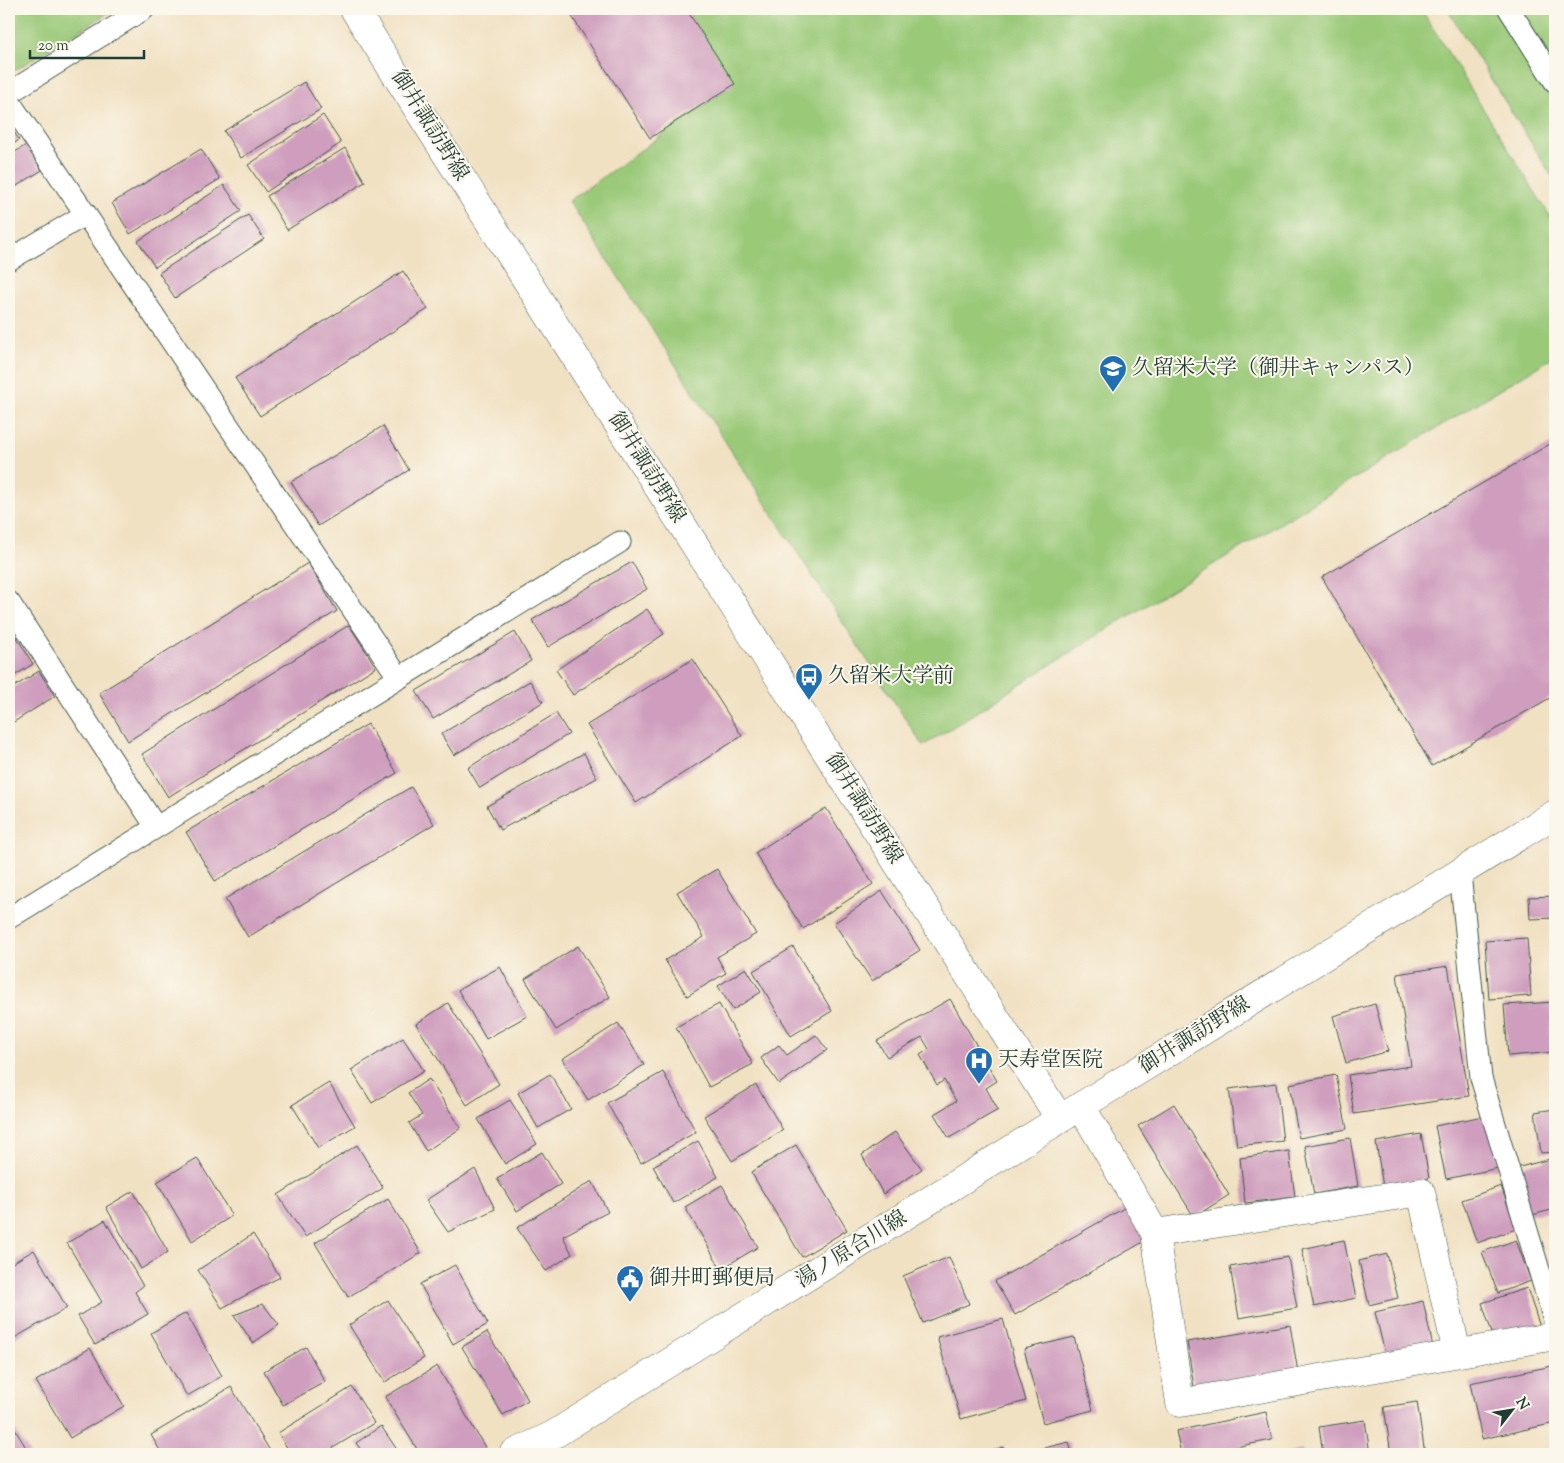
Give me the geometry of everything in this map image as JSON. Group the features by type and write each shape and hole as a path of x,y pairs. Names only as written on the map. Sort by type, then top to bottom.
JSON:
{"main road":[{"name":"御井諏訪野線","path":"354,9 1071,1113 1555,814"},
{"path":"1071,1113 1155,1233 1180,1403 1555,1336"},
{"name":"湯ノ原合川線","path":"513,1454 554,1435 1071,1113"},
{"path":"1155,1233 1421,1192 1457,1353"}],"lane":[{"path":"9,93 144,9"},
{"path":"1508,9 1555,82"},
{"path":"9,101 399,678"},
{"path":"9,260 86,214"},
{"path":"9,918 620,542"},
{"path":"9,602 156,827"},
{"path":"1460,873 1481,1078 1555,1323"}],"green space":[{"path":"9,9 115,9 9,74"},
{"name":"久留米大学（御井キャンパス）","path":"686,9 1421,9 1555,224 1555,356 1088,641 923,746 569,201 734,84"},
{"path":"1447,9 1555,9 1555,181"}],"building":[{"path":"567,9 686,9 735,84 650,138"},
{"path":"304,82 321,109 241,158 224,131"},
{"path":"323,115 341,143 266,192 248,165"},
{"path":"9,124 19,140 9,147"},
{"path":"26,145 42,170 9,191 9,156"},
{"path":"345,148 365,182 287,230 267,196"},
{"path":"201,149 220,179 130,234 112,203"},
{"path":"224,185 241,211 155,267 138,241"},
{"path":"248,215 264,239 175,298 159,273"},
{"path":"403,271 428,309 260,416 235,378"},
{"path":"383,426 409,470 318,526 291,482"},
{"path":"1555,441 1555,695 1432,766 1322,577"},
{"path":"632,562 647,589 548,647 532,620"},
{"path":"308,563 337,611 128,741 99,693"},
{"path":"647,609 664,634 573,695 556,670"},
{"path":"349,625 376,667 168,797 142,754"},
{"path":"515,632 531,661 433,719 416,691"},
{"path":"16,636 33,664 9,679 9,641"},
{"path":"693,659 742,736 636,803 587,725"},
{"path":"39,671 55,696 9,725 9,690"},
{"path":"530,681 543,702 454,755 441,734"},
{"path":"556,713 569,734 480,788 468,768"},
{"path":"368,724 397,773 215,881 186,832"},
{"path":"584,753 597,778 500,830 487,806"},
{"path":"411,787 434,824 248,937 225,899"},
{"path":"826,808 873,884 803,929 755,853"},
{"path":"717,869 756,934 717,957 726,973 687,996 665,960 704,937 677,892"},
{"path":"882,891 920,950 872,981 834,923"},
{"path":"1555,896 1555,918 1530,919 1529,897"},
{"path":"1527,938 1531,996 1489,999 1485,941"},
{"path":"578,946 610,997 556,1030 525,979"},
{"path":"793,947 832,1011 791,1036 753,971"},
{"path":"1448,966 1469,1096 1354,1114 1348,1075 1411,1066 1397,974"},
{"path":"500,967 527,1016 486,1039 458,990"},
{"path":"746,968 761,992 733,1010 718,986"},
{"path":"950,999 997,1081 986,1088 998,1110 949,1138 934,1114 956,1101 944,1080 937,1085 920,1055 929,1049 922,1037 887,1057 877,1041"},
{"path":"1555,1002 1555,1052 1508,1056 1504,1005"},
{"path":"448,1003 499,1084 467,1105 416,1024"},
{"path":"719,1004 753,1064 709,1087 676,1027"},
{"path":"1375,1004 1388,1051 1346,1063 1333,1016"},
{"path":"618,1023 644,1065 588,1100 562,1059"},
{"path":"816,1035 827,1050 779,1084 761,1058 779,1045 787,1055"},
{"path":"403,1038 424,1071 372,1103 351,1070"},
{"path":"663,1072 696,1132 641,1163 607,1103"},
{"path":"550,1074 571,1109 538,1128 518,1093"},
{"path":"1336,1075 1347,1129 1299,1138 1289,1084"},
{"path":"429,1079 461,1128 426,1151 409,1123 422,1115 408,1093"},
{"path":"329,1083 355,1126 318,1148 292,1105"},
{"path":"1276,1083 1283,1141 1237,1146 1229,1089"},
{"path":"756,1085 783,1130 732,1161 704,1116"},
{"path":"510,1100 537,1144 505,1164 478,1119"},
{"path":"1174,1104 1229,1195 1194,1217 1138,1126"},
{"path":"1555,1109 1555,1152 1541,1153 1535,1112"},
{"path":"1488,1115 1499,1168 1446,1179 1435,1126"},
{"path":"895,1132 922,1169 883,1194 862,1155"},
{"path":"1421,1134 1429,1178 1383,1187 1376,1142"},
{"path":"1350,1138 1358,1186 1314,1194 1305,1146"},
{"path":"698,1141 718,1177 673,1203 653,1166"},
{"path":"357,1145 383,1188 305,1237 278,1195"},
{"path":"796,1145 847,1230 802,1257 751,1172"},
{"path":"1289,1151 1295,1197 1245,1203 1240,1158"},
{"path":"542,1152 561,1184 517,1211 497,1179"},
{"path":"197,1158 232,1216 192,1241 157,1182"},
{"path":"1554,1158 1555,1209 1528,1216 1516,1168"},
{"path":"475,1169 495,1209 448,1232 426,1200"},
{"path":"592,1181 608,1212 563,1236 572,1254 546,1271 517,1228"},
{"path":"722,1185 758,1247 721,1269 685,1207"},
{"path":"1501,1186 1516,1229 1477,1243 1462,1200"},
{"path":"133,1191 168,1252 141,1269 106,1207"},
{"path":"388,1199 421,1253 348,1297 315,1243"},
{"path":"1126,1207 1145,1241 1015,1315 995,1281"},
{"path":"105,1220 143,1286 135,1292 148,1314 95,1345 78,1316 102,1302 67,1243"},
{"path":"253,1234 280,1277 222,1308 198,1270"},
{"path":"1344,1240 1356,1298 1314,1307 1302,1249"},
{"path":"1516,1240 1531,1281 1498,1293 1482,1252"},
{"path":"34,1250 67,1308 9,1341 9,1265"},
{"path":"1387,1254 1398,1298 1369,1305 1359,1261"},
{"path":"949,1257 969,1304 923,1323 903,1276"},
{"path":"1288,1257 1297,1308 1239,1318 1230,1267"},
{"path":"455,1265 488,1324 453,1344 420,1284"},
{"path":"1527,1288 1540,1327 1495,1342 1482,1303"},
{"path":"388,1300 424,1358 385,1382 349,1325"},
{"path":"1423,1301 1433,1347 1386,1358 1375,1312"},
{"path":"263,1304 279,1325 253,1343 234,1315"},
{"path":"186,1313 222,1376 187,1396 151,1333"},
{"path":"1003,1319 1026,1401 961,1419 937,1337"},
{"path":"1290,1325 1299,1378 1195,1394 1187,1342"},
{"path":"487,1332 528,1400 503,1415 462,1347"},
{"path":"1074,1337 1093,1410 1043,1423 1024,1349"},
{"path":"306,1347 325,1382 283,1405 264,1371"},
{"path":"90,1348 124,1406 70,1438 36,1381"},
{"path":"437,1366 486,1449 478,1454 420,1454 385,1397"},
{"path":"1552,1366 1555,1384 1555,1423 1482,1439 1470,1383"},
{"path":"231,1387 272,1454 162,1454 151,1435"},
{"path":"352,1387 374,1423 323,1454 291,1454 278,1433"},
{"path":"1417,1402 1425,1454 1391,1454 1384,1407"},
{"path":"1266,1412 1272,1440 1198,1454 1181,1454 1176,1431"},
{"path":"1365,1420 1370,1454 1323,1454 1319,1427"},
{"path":"11,1423 30,1454 9,1454 9,1425"},
{"path":"381,1426 400,1454 364,1454 356,1443"},
{"path":"1069,1442 1072,1454 1046,1454 1044,1448"},
{"path":"1003,1447 1006,1454 983,1454"},
{"path":"1302,1450 1303,1454 1288,1454 1288,1453"}],"place":[{"name":"久留米大学（御井キャンパス）","path":"1113,393"},
{"name":"久留米大学前","path":"809,701"},
{"name":"天寿堂医院","path":"979,1085"},
{"name":"御井町郵便局","path":"630,1303"}]}
